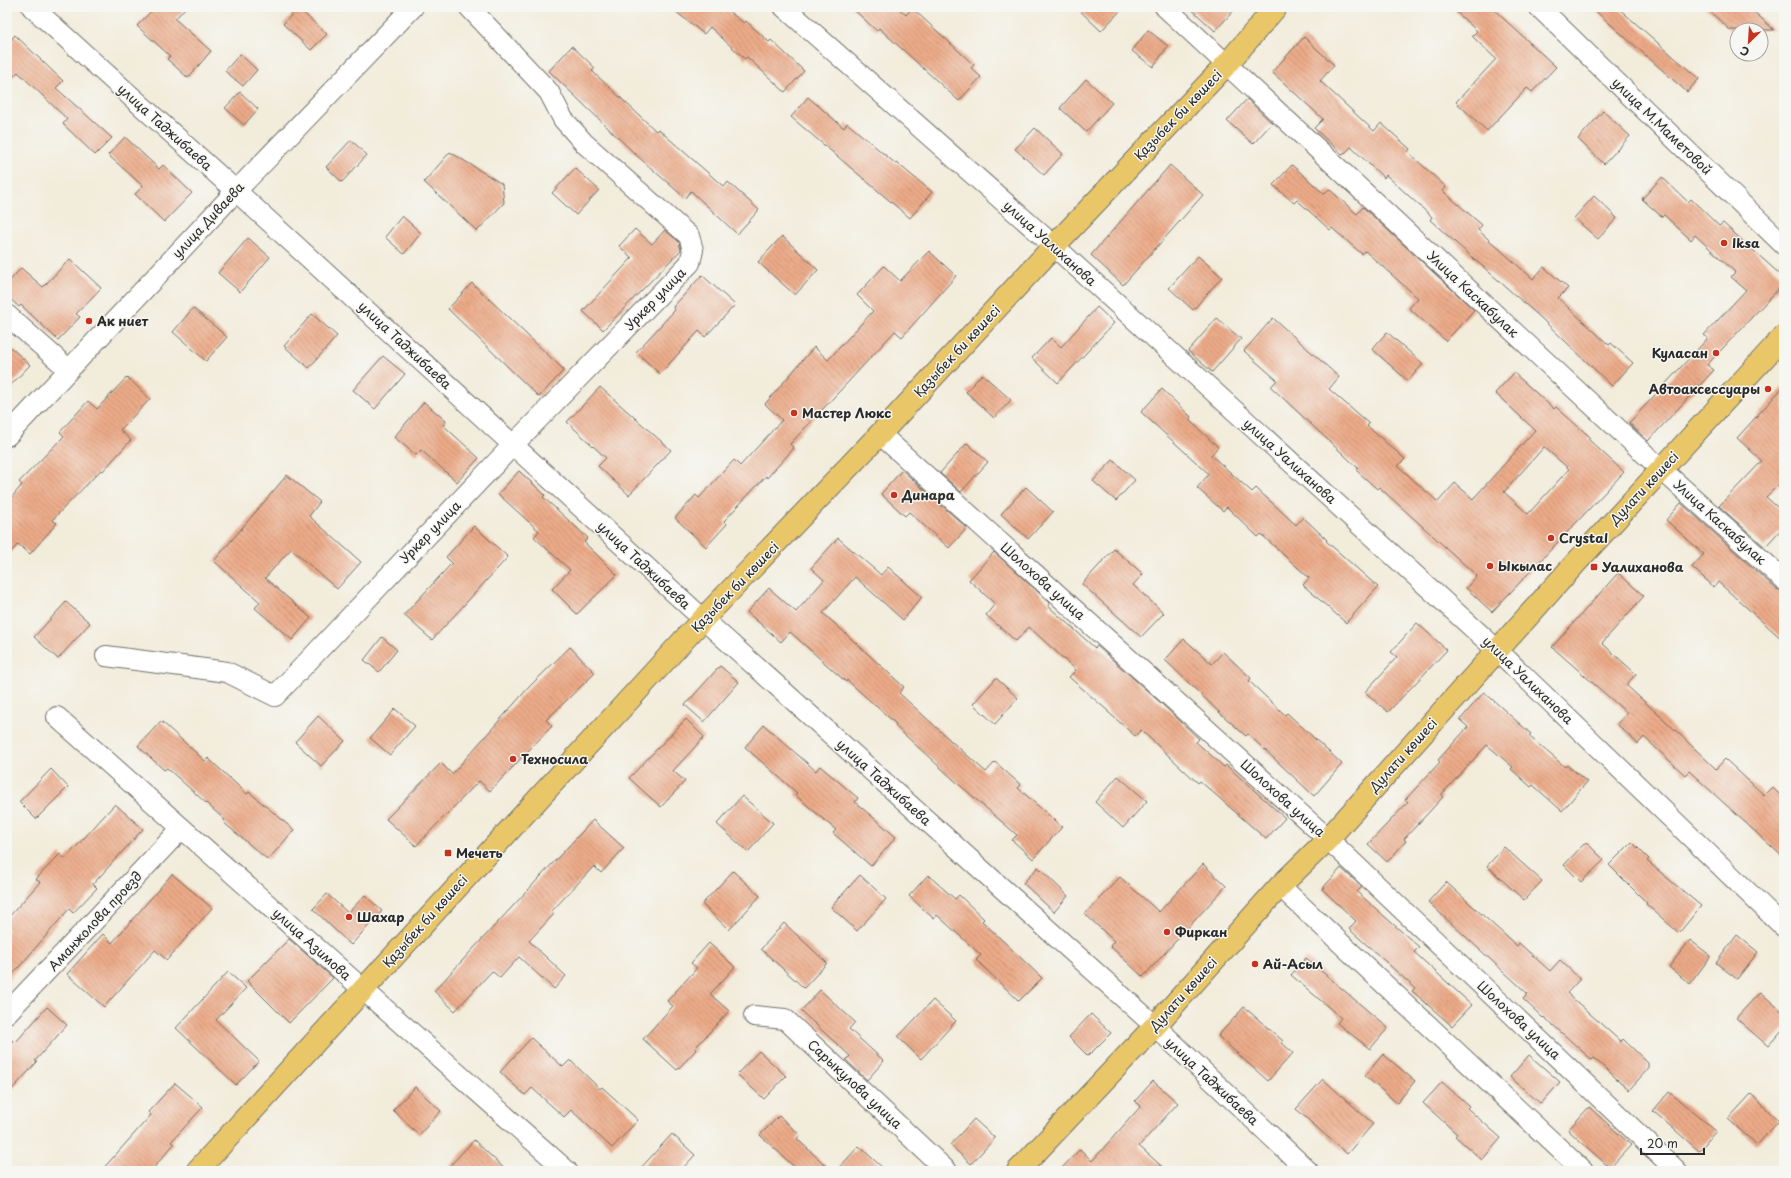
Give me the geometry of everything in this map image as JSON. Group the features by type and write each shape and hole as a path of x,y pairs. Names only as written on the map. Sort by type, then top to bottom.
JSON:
{"main road":[{"name":"Қазыбек би көшесі","path":"197,1171 703,619 880,434 1054,246 1227,64 1276,7"},
{"name":"Дулати көшесі","path":"1018,1171 1154,1026 1280,886 1328,839 1661,469 1784,336"}],"street":[{"name":"улица Таджибаева","path":"32,7 236,191 703,619 1154,1026 1308,1171"},
{"name":"Уркер улица","path":"106,656 227,672 275,696 513,445 690,263 693,250 689,236 584,144 563,119 550,92 469,7"},
{"name":"улица Уалиханова","path":"784,7 1054,246 1497,650 1784,927"},
{"name":"Улица Каскабулак","path":"1164,7 1661,469 1784,580"},
{"name":"улица М.Маметовой","path":"1539,7 1784,245"},
{"name":"улица Диваева","path":"7,436 236,191 411,8"},
{"path":"7,315 68,370"},
{"name":"Шолохова улица","path":"880,434 1328,839 1677,1171"},
{"name":"улица Азимова","path":"57,717 567,1171"},
{"name":"Аманжолова проезд","path":"8,1010 182,828"},
{"path":"1280,886 1583,1171"},
{"name":"Сарыкулова улица","path":"754,1016 786,1019 947,1171"}],"building":[{"path":"155,7 186,7 175,19 211,51 188,78 167,59 170,56 137,26"},
{"path":"670,7 723,7 744,23 746,21 769,42 771,40 804,71 785,92 747,57 745,59 710,27 704,34"},
{"path":"851,7 897,7 906,15 912,8 974,65 971,68 981,77 959,101 879,28 877,31"},
{"path":"1076,7 1124,7 1101,31"},
{"path":"1189,7 1237,7 1215,31"},
{"path":"1451,7 1491,7 1556,67 1532,92 1527,88 1487,131 1456,102 1496,59 1472,36 1477,31"},
{"path":"1591,7 1617,7 1699,79 1687,92"},
{"path":"1705,7 1749,7 1765,22 1729,22 1729,29"},
{"path":"298,8 327,34 311,50 283,24"},
{"path":"1769,25 1774,30 1769,30"},
{"path":"1148,30 1168,46 1153,67 1132,51"},
{"path":"15,35 63,81 56,88 112,138 95,155 63,124 67,119 18,72 7,83 7,44"},
{"path":"1304,37 1334,65 1320,81 1374,131 1381,123 1410,149 1408,152 1446,187 1443,191 1482,225 1478,230 1533,279 1544,267 1568,288 1558,298 1609,345 1611,343 1633,363 1612,386 1541,318 1430,220 1432,217 1386,175 1384,178 1351,147 1343,155 1314,128 1323,119 1272,72"},
{"path":"572,46 595,68 592,71 656,131 658,129 724,187 728,182 759,210 737,234 691,191 685,198 635,154 549,71"},
{"path":"240,54 257,70 243,86 225,71"},
{"path":"1086,79 1112,103 1086,132 1060,108"},
{"path":"240,92 258,109 244,125 225,108"},
{"path":"808,97 844,128 847,123 932,192 910,218 791,117"},
{"path":"1247,99 1272,123 1253,144 1227,121"},
{"path":"1603,111 1630,136 1604,164 1578,139"},
{"path":"1035,128 1063,154 1044,175 1015,149"},
{"path":"125,137 159,169 163,165 192,193 164,222 135,194 143,186 108,155"},
{"path":"351,140 367,155 342,182 326,167"},
{"path":"450,152 502,184 504,203 477,231 424,182"},
{"path":"1170,165 1203,195 1123,285 1091,255"},
{"path":"1292,165 1324,194 1329,189 1357,214 1363,207 1474,310 1446,341 1409,308 1418,298 1365,251 1362,254 1332,228 1330,230 1297,200 1294,203 1273,185"},
{"path":"575,168 599,190 576,215 552,193"},
{"path":"1662,177 1688,202 1691,199 1719,226 1723,223 1784,278 1784,283 1707,365 1714,370 1648,441 1629,423 1708,338 1704,335 1746,290 1731,277 1735,272 1695,235 1691,240 1664,215 1662,217 1642,199"},
{"path":"1594,196 1617,218 1598,239 1574,218"},
{"path":"402,216 421,233 404,254 385,237"},
{"path":"635,229 652,244 665,230 679,242 681,250 603,330 583,311 632,258 619,246"},
{"path":"782,236 818,270 795,295 758,262"},
{"path":"248,238 270,257 240,292 218,273"},
{"path":"929,251 956,276 902,337 895,331 790,444 794,448 767,478 766,476 724,521 727,524 706,547 675,518 696,495 699,498 734,460 740,466 782,420 765,404 814,347 828,360 873,311 857,295 884,266 900,281"},
{"path":"1198,256 1222,277 1193,310 1169,288"},
{"path":"70,259 101,288 76,314 80,317 58,340 21,305 19,307 7,296 7,284 21,268 43,287"},
{"path":"702,275 735,305 705,337 699,331 660,374 636,352 675,310 673,307"},
{"path":"472,283 564,370 539,397 448,309"},
{"path":"1097,307 1114,323 1058,383 1032,358 1051,338 1061,347"},
{"path":"193,308 227,337 206,361 173,332"},
{"path":"312,314 337,336 309,368 284,346"},
{"path":"1217,318 1241,339 1212,372 1188,351"},
{"path":"1273,318 1339,377 1329,389 1369,424 1367,426 1405,459 1398,466 1438,502 1455,483 1473,499 1535,430 1495,393 1514,373 1554,409 1556,407 1590,437 1588,439 1624,472 1492,612 1466,588 1477,576 1379,487 1377,489 1356,470 1358,468 1271,387 1277,380 1244,351","holes":["1544,447 1569,469 1528,514 1504,492"]},
{"path":"1387,332 1423,364 1408,381 1372,349"},
{"path":"7,344 30,365 7,389"},
{"path":"383,356 405,374 375,409 353,390"},
{"path":"982,374 1011,400 994,418 966,392"},
{"path":"127,377 150,399 120,430 131,440 103,471 101,470 52,520 57,523 30,554 18,544 7,557 7,503 22,485 19,482 64,436 60,432 88,401 97,409"},
{"path":"1784,386 1784,479 1766,497 1784,513 1784,526 1765,547 1719,506 1762,461 1737,438"},
{"path":"600,387 671,450 629,495 598,466 606,458 567,422"},
{"path":"1162,389 1191,417 1189,420 1218,447 1211,455 1252,492 1256,488 1296,525 1303,517 1327,540 1326,541 1378,587 1346,623 1303,585 1309,578 1261,534 1258,537 1227,507 1223,511 1197,488 1209,474 1141,412"},
{"path":"424,402 446,421 443,425 479,458 457,482 421,450 416,455 394,437"},
{"path":"967,443 988,462 961,492 940,473"},
{"path":"1113,460 1135,480 1116,501 1093,481"},
{"path":"902,470 967,528 949,548 909,512 905,516 881,494"},
{"path":"519,471 545,495 543,497 588,538 584,542 617,575 577,614 552,589 570,570 534,537 539,531 498,494"},
{"path":"287,475 320,502 309,516 361,562 337,589 291,549 265,578 311,618 292,640 255,608 260,602 214,561"},
{"path":"1026,487 1053,512 1028,539 1001,514"},
{"path":"1681,503 1776,589 1784,591 1784,641 1718,582 1714,587 1692,567 1704,554 1666,520"},
{"path":"474,526 508,557 432,640 404,615 452,563 446,557"},
{"path":"838,538 881,575 888,567 922,597 903,620 855,577 823,613 904,687 899,693 950,740 986,772 995,762 1021,785 1018,788 1062,827 1033,859 1012,840 1017,835 954,780 895,726 896,724 847,680 846,682 790,632 781,642 747,612 769,588 796,612 824,580 811,568"},
{"path":"1114,549 1143,574 1133,585 1164,613 1141,637 1082,584"},
{"path":"994,552 1050,603 1048,606 1095,648 1097,646 1163,705 1199,739 1196,742 1224,767 1226,765 1285,818 1266,839 1200,781 1198,783 1141,730 1135,736 1108,712 1069,677 1076,670 1029,627 1016,641 986,615 995,604 969,580"},
{"path":"1618,573 1644,596 1602,643 1636,674 1626,685 1716,769 1725,759 1764,795 1772,787 1784,799 1784,858 1689,771 1685,775 1644,737 1638,744 1617,724 1627,713 1552,647"},
{"path":"66,602 90,623 58,659 34,637"},
{"path":"1417,623 1447,650 1388,712 1365,692 1397,657 1391,652"},
{"path":"382,637 397,650 379,672 364,660"},
{"path":"1184,639 1212,664 1223,652 1251,678 1249,681 1285,715 1287,713 1342,764 1314,796 1248,734 1246,736 1220,713 1165,660"},
{"path":"570,647 595,673 546,720 552,726 490,791 479,781 416,846 386,819 441,763 452,774 530,686"},
{"path":"720,666 739,682 704,722 685,705"},
{"path":"996,678 1018,698 995,724 973,704"},
{"path":"1484,692 1531,734 1529,736 1565,767 1567,765 1587,782 1562,811 1533,785 1531,787 1511,769 1513,767 1487,745 1441,795 1443,797 1404,839 1406,841 1387,862 1368,844 1408,802 1405,800 1440,762 1438,760 1468,727 1460,720"},
{"path":"395,709 415,726 390,755 370,738"},
{"path":"318,716 345,741 321,766 295,742"},
{"path":"686,719 704,737 673,771 685,781 661,807 629,778"},
{"path":"161,721 205,761 208,758 247,794 249,792 294,830 268,860 223,822 225,820 167,768 164,770 138,746"},
{"path":"764,725 816,771 820,766 858,798 855,802 896,837 871,866 833,833 836,830 795,795 797,793 745,747"},
{"path":"51,769 68,787 36,819 19,802"},
{"path":"1118,776 1147,801 1123,828 1095,802"},
{"path":"742,796 773,823 748,852 717,824"},
{"path":"115,804 143,829 93,884 97,888 73,913 69,909 7,981 7,919 40,882 36,879 60,854 65,859"},
{"path":"593,820 624,848 601,873 594,866 551,912 554,914 529,941 566,976 554,989 519,957 500,978 492,971 455,1011 434,991"},
{"path":"1586,842 1604,860 1581,882 1564,865"},
{"path":"1632,842 1649,859 1647,861 1701,906 1679,933 1646,904 1647,903 1609,865"},
{"path":"1504,847 1542,881 1524,900 1487,866"},
{"path":"1203,864 1226,886 1143,977 1110,946 1114,941 1085,914 1120,877 1159,912"},
{"path":"1038,867 1068,896 1054,912 1023,883"},
{"path":"1341,868 1362,887 1357,892 1419,947 1414,952 1472,1005 1452,1026 1412,991 1415,988 1349,929 1356,921 1322,889"},
{"path":"733,871 760,896 729,930 702,904"},
{"path":"172,874 212,908 167,960 155,950 104,1007 67,974 103,934 112,943"},
{"path":"860,875 886,899 857,931 831,907"},
{"path":"928,875 955,899 959,895 984,919 982,921 1042,978 1019,1001 976,960 981,955 937,915 934,919 909,896"},
{"path":"1446,882 1517,946 1519,943 1550,971 1560,960 1580,979 1567,993 1621,1042 1623,1039 1648,1063 1648,1069 1629,1090 1594,1058 1592,1060 1544,1017 1543,1018 1523,999 1528,994 1428,902"},
{"path":"327,894 348,913 365,895 382,911 351,945 313,909"},
{"path":"784,923 827,963 804,988 761,949"},
{"path":"1737,935 1758,952 1737,979 1716,963"},
{"path":"289,939 333,978 289,1023 247,981"},
{"path":"1690,940 1711,956 1690,984 1669,967"},
{"path":"709,943 735,967 710,994 729,1011 677,1070 643,1039 673,1006 667,1001 697,968 691,963"},
{"path":"1306,958 1388,1028 1370,1049 1337,1023 1341,1018 1291,975"},
{"path":"228,972 246,988 216,1020 259,1061 236,1085 176,1028"},
{"path":"820,990 855,1022 849,1029 884,1061 867,1080 846,1060 850,1056 801,1011"},
{"path":"1760,992 1784,1013 1784,1028 1768,1046 1736,1018"},
{"path":"933,1000 956,1021 921,1059 898,1037"},
{"path":"47,1007 67,1025 35,1061 37,1062 7,1095 7,1035 15,1043"},
{"path":"1244,1007 1283,1041 1282,1043 1293,1053 1268,1081 1218,1036"},
{"path":"1091,1014 1111,1033 1088,1056 1069,1037"},
{"path":"531,1038 563,1067 570,1060 600,1089 602,1087 638,1120 612,1148 571,1110 564,1117 532,1088 525,1095 500,1072"},
{"path":"759,1051 786,1076 764,1099 737,1074"},
{"path":"1383,1054 1415,1081 1397,1103 1365,1076"},
{"path":"1529,1055 1560,1082 1541,1104 1510,1077"},
{"path":"1323,1079 1373,1124 1347,1154 1296,1109"},
{"path":"1153,1081 1178,1103 1139,1146 1167,1171 1059,1171 1080,1149 1092,1161 1141,1106 1135,1101"},
{"path":"1442,1082 1469,1106 1467,1108 1501,1138 1482,1160 1455,1136 1457,1134 1423,1103"},
{"path":"175,1083 203,1107 171,1142 174,1144 151,1171 101,1171 151,1115 148,1112"},
{"path":"415,1087 441,1111 419,1135 393,1110"},
{"path":"1669,1092 1716,1131 1699,1151 1653,1111"},
{"path":"1751,1094 1779,1121 1757,1145 1728,1119"},
{"path":"1589,1107 1631,1145 1610,1168 1568,1130"},
{"path":"779,1116 800,1135 797,1139 832,1171 799,1171 760,1135"},
{"path":"974,1119 995,1138 971,1164 950,1145"},
{"path":"672,1134 695,1155 680,1171 638,1171"},
{"path":"474,1140 507,1171 445,1171"},
{"path":"859,1146 886,1171 836,1171"}],"place":[{"name":"Iksa","path":"1724,243"},
{"name":"Ак ниет","path":"89,321"},
{"name":"Куласан","path":"1716,353"},
{"name":"Автоаксессуары","path":"1768,389"},
{"name":"Мастер Люкс","path":"794,413"},
{"name":"Динара","path":"894,495"},
{"name":"Crystal","path":"1551,538"},
{"name":"Ыкылас","path":"1490,566"},
{"name":"Уалиханова","path":"1594,567"},
{"name":"Техносила","path":"513,759"},
{"name":"Мечеть","path":"448,853"},
{"name":"Шахар","path":"349,917"},
{"name":"Фиркан","path":"1167,932"},
{"name":"Ай-Асыл","path":"1255,964"}]}
